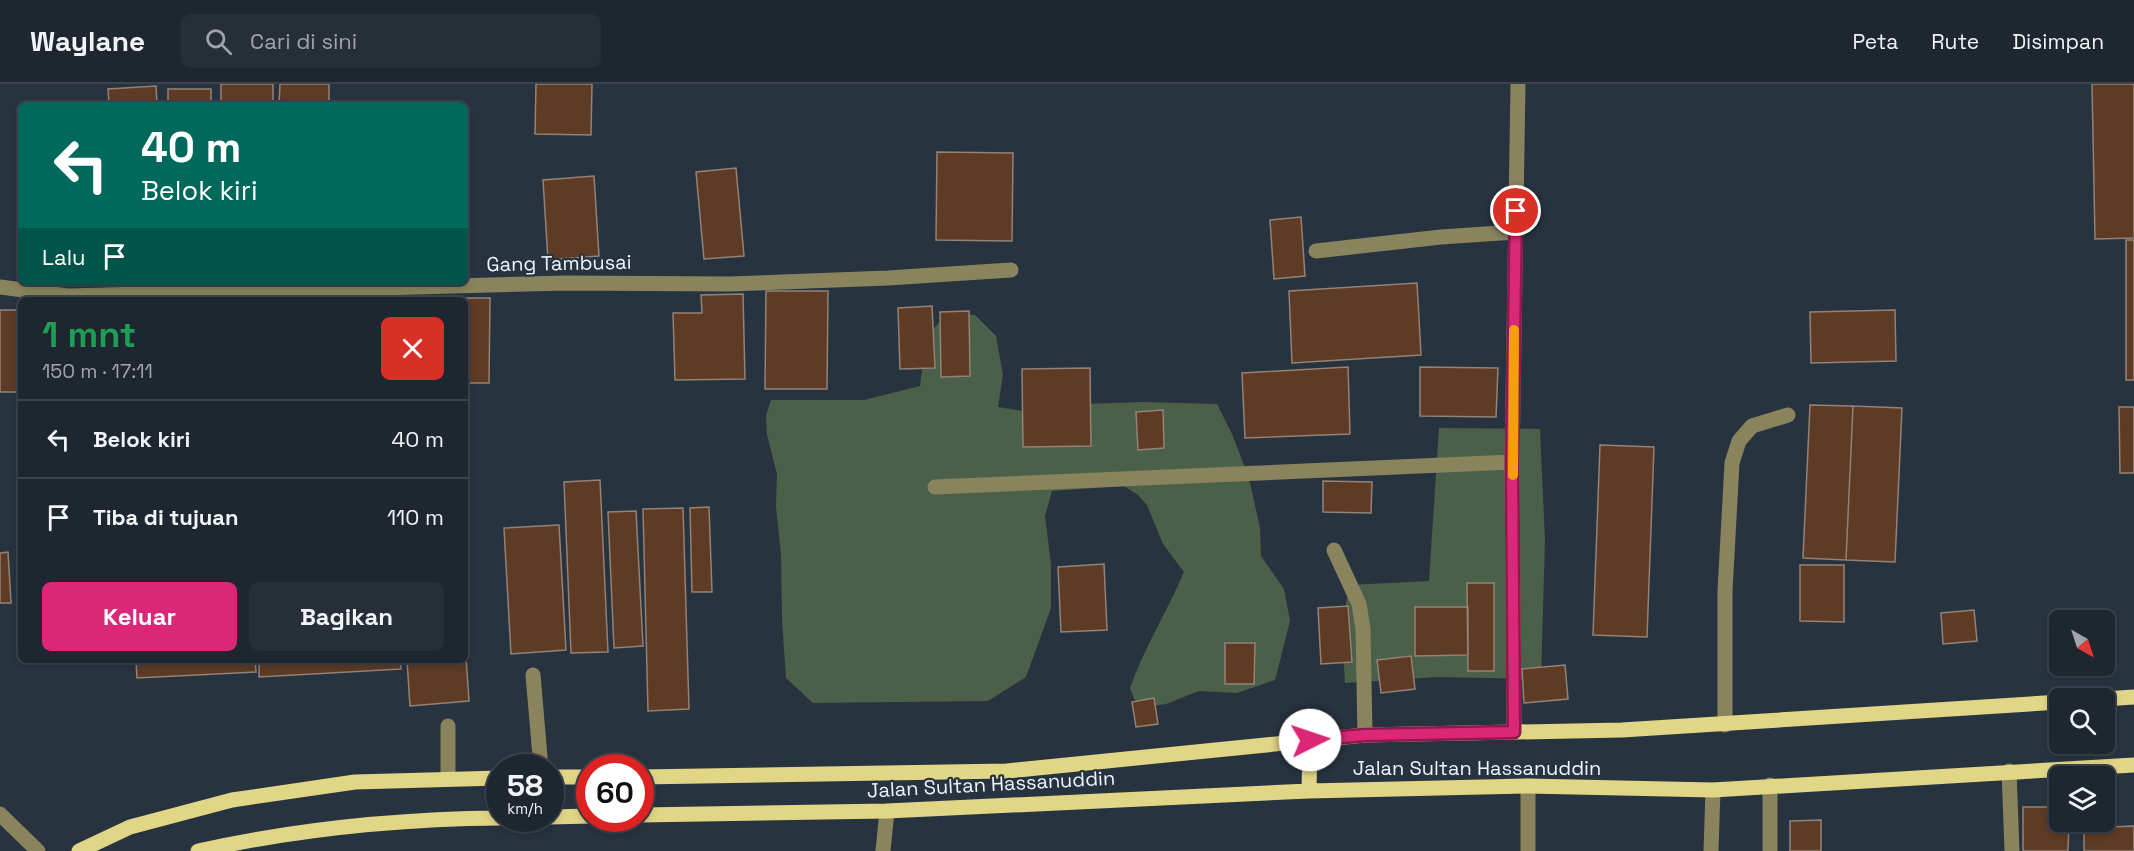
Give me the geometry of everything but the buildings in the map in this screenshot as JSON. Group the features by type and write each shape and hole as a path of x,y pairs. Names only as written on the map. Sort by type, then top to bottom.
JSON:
{"main road":[{"path":"2115,698 2134,697"},
{"name":"Jalan Sultan Hassanuddin","path":"654,777 1007,771 1365,735 1622,730 2049,703"},
{"path":"1309,791 1310,740"},
{"name":"Jalan Sultan Hassanuddin","path":"654,815 887,811 1309,791 1528,786 1713,790 2134,765"},
{"path":"79,851 130,827 232,800 355,782 486,778"},
{"path":"198,851 257,838 352,826 486,819"}],"street":[{"path":"1514,732 1512,462 1518,84"},
{"path":"1316,251 1441,237 1515,232"},
{"name":"Gang Tambusai","path":"0,287 68,296 565,283 729,284 888,278 1011,270"},
{"path":"1725,725 1725,591 1732,463 1739,441 1752,426 1788,415"},
{"path":"935,487 1512,462"},
{"path":"1334,550 1359,604 1365,735"},
{"path":"533,675 540,754"},
{"path":"448,726 448,779"},
{"path":"2009,771 2012,851"},
{"path":"1528,786 1528,851"},
{"path":"1770,786 1770,851"},
{"path":"1711,851 1713,790"},
{"path":"883,851 887,811"},
{"path":"0,814 38,851"}],"green space":[{"path":"947,314 975,315 996,336 1003,375 998,407 1023,411 1083,404 1143,402 1217,404 1232,434 1249,478 1260,528 1261,556 1284,589 1290,621 1275,680 1237,693 1199,691 1166,704 1138,708 1130,688 1184,572 1163,544 1147,505 1138,495 1124,486 1052,491 1045,516 1051,564 1051,608 1026,677 988,701 813,703 786,678 781,555 776,506 777,474 767,435 766,415 771,400 864,400 920,386 926,337"},
{"path":"1439,428 1540,429 1545,540 1541,679 1437,677 1345,683 1342,631 1349,585 1429,581"}],"slow traffic":[{"path":"1513,475 1514,330"}],"route":[{"path":"1310,740 1365,735 1514,732 1512,462 1516,211"}]}
